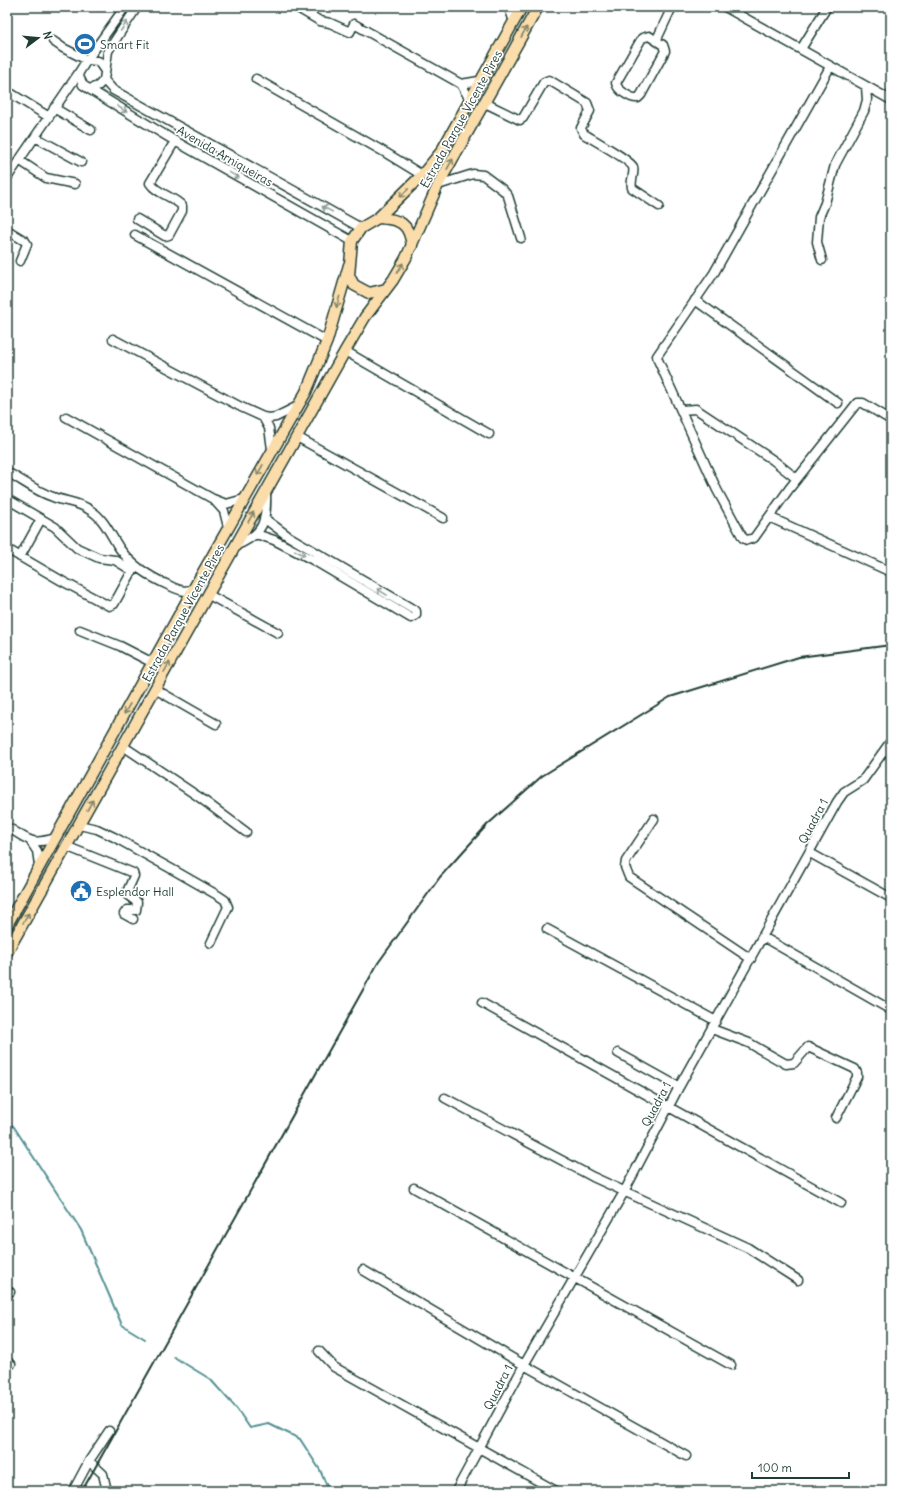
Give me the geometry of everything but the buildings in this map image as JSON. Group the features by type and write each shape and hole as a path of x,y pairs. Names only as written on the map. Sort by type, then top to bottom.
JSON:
{"main road":[{"name":"Estrada Parque Vicente Pires","path":"378,218 422,175 441,152 479,81 522,7"},
{"name":"Estrada Parque Vicente Pires","path":"412,246 438,185 538,7"},
{"path":"378,218 394,220 406,227 411,234 412,246 401,267 386,289 369,293 360,290 354,285 349,276 349,265 352,241 361,228 378,218"},
{"name":"Estrada Parque Vicente Pires","path":"8,923 39,865 315,373 327,341 349,265"},
{"name":"Estrada Parque Vicente Pires","path":"7,952 68,847 345,350 365,317 386,289"},
{"path":"138,690 155,689 146,675"}],"street":[{"path":"7,178 14,163 35,137 125,7"},
{"path":"67,89 98,86 104,80 108,51 137,7"},
{"path":"296,7 320,21 330,23 350,32 354,24 461,84 470,100"},
{"path":"509,7 514,22"},
{"path":"657,39 672,7"},
{"path":"725,7 891,100"},
{"path":"801,49 827,7"},
{"path":"649,36 657,39 665,47 664,55 641,95 638,98 633,99 616,86 617,79 642,38 649,36"},
{"path":"53,41 63,48 87,60 98,61 105,71"},
{"path":"830,67 717,268 657,356 660,366 717,490 743,538 749,540 754,538 797,480 859,402 891,420"},
{"path":"78,74 86,87"},
{"path":"256,79 422,175"},
{"name":"Avenida Arniqueiras","path":"104,80 113,90 361,228"},
{"path":"485,103 520,120 523,118 544,82 549,80 587,103 590,111 581,128 584,134 631,164 634,172 631,181 632,188 660,206"},
{"path":"461,84 479,81"},
{"name":"Avenida Arniqueiras","path":"86,87 174,141 352,241"},
{"path":"822,260 817,242 819,217 825,203 835,165 864,111 867,100 866,87"},
{"path":"7,91 49,116"},
{"path":"54,108 91,130"},
{"path":"35,137 81,162"},
{"path":"137,219 165,236 169,235 182,211 182,206 179,202 153,188 150,183 174,141"},
{"path":"14,163 46,178 75,184"},
{"path":"438,185 473,174 483,176 503,190 508,196 521,238"},
{"path":"7,230 25,241 27,244 20,261"},
{"path":"135,235 327,341"},
{"path":"695,300 838,404"},
{"path":"113,339 241,407 263,417 269,418 296,407"},
{"path":"345,350 489,434"},
{"path":"681,410 696,409 773,460 797,480"},
{"path":"66,417 213,499 226,504 244,499"},
{"path":"263,417 269,428 272,449"},
{"path":"296,437 443,518"},
{"path":"7,472 51,497 75,502 91,510 111,534 134,568"},
{"path":"235,546 246,542 256,534 265,519 266,490"},
{"path":"7,499 62,532 70,543 77,548 100,558 115,560 176,589 188,591 194,588"},
{"path":"213,499 224,511 228,527"},
{"path":"769,517 891,572"},
{"path":"20,557 41,519"},
{"path":"265,519 314,557"},
{"path":"256,534 314,557 356,581 416,611 416,615 411,618 356,581"},
{"path":"284,545 288,536"},
{"path":"7,549 109,606 114,604 134,568"},
{"path":"176,589 182,597 185,607"},
{"path":"208,595 278,633"},
{"path":"80,630 120,646 153,663"},
{"path":"155,689 216,724"},
{"name":"Quadra 1","path":"456,1491 524,1365 624,1192 679,1086 841,796 849,788 863,780 891,741"},
{"path":"123,746 199,797 246,832"},
{"path":"654,819 626,861 625,867 630,877 751,959"},
{"path":"79,825 97,829 114,837 202,885 225,900 228,907 211,943"},
{"path":"7,827 32,842 37,851 39,865"},
{"path":"32,842 44,842 55,838"},
{"path":"68,847 133,874 134,876 126,894 137,902 136,910 127,910 124,914 133,919"},
{"path":"810,853 891,898"},
{"path":"547,929 714,1025 789,1065 794,1063 808,1047 855,1069 857,1077 836,1118"},
{"path":"763,937 891,1010"},
{"path":"482,1004 841,1202"},
{"path":"618,1053 679,1086"},
{"path":"445,1098 624,1192 748,1248 798,1280"},
{"path":"414,1188 730,1365"},
{"path":"363,1270 524,1365 686,1456"},
{"path":"319,1351 334,1367 556,1491"},
{"path":"73,1491 89,1461 109,1430"},
{"path":"89,1461 103,1474 107,1491"}],"waterway":[{"path":"7,1121 14,1127 81,1230 122,1325 145,1339"},
{"path":"174,1357 210,1379 237,1409 250,1428 269,1424 300,1439 320,1470 329,1491"}],"railway":[{"path":"82,1491 378,963 440,877 487,825 542,776 670,697 799,657 891,645"}],"place":[{"name":"Smart Fit","path":"85,44"},
{"name":"Esplendor Hall","path":"81,891"}]}
